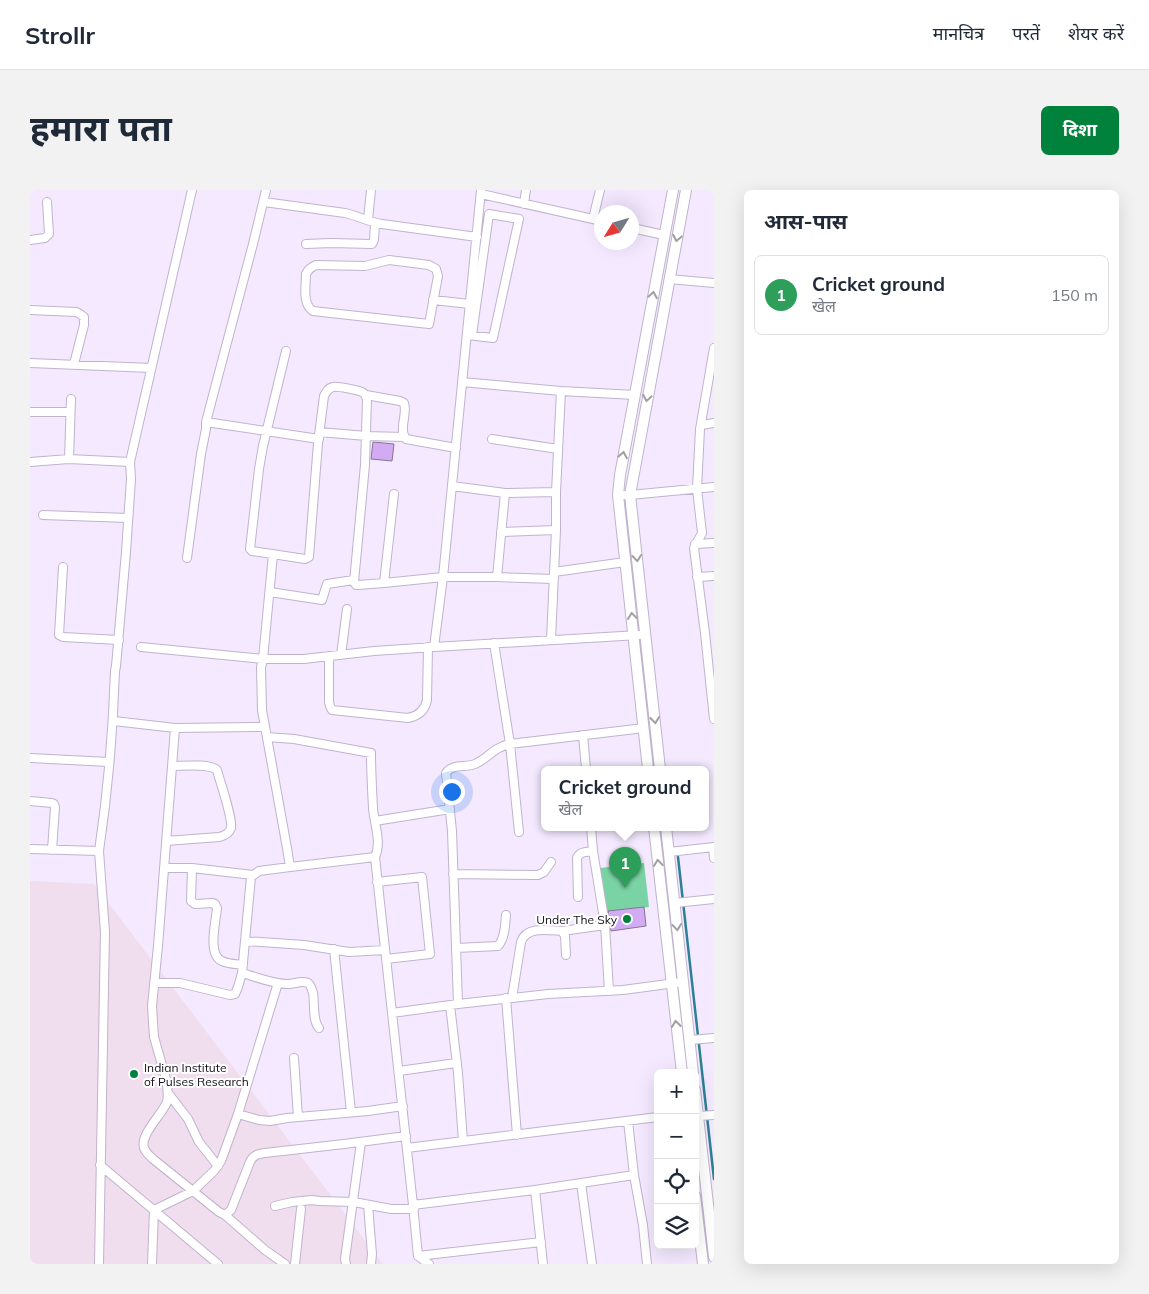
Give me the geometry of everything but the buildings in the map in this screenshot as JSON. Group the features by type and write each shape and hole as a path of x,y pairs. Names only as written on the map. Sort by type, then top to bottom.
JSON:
{"street":[{"path":"98,1264 105,932 99,850 114,721 115,671 131,479 130,462 192,190"},
{"path":"187,558 206,422 254,244 266,190"},
{"path":"306,244 372,244 374,240 371,190"},
{"path":"524,204 526,190"},
{"path":"599,205 600,190"},
{"path":"648,766 618,495 634,395 672,190"},
{"path":"660,766 630,495 686,190"},
{"path":"330,656 329,702 332,710 408,718 421,713 426,707 431,647 443,577 462,382 470,335 476,276 476,237 481,192 524,204 594,219"},
{"path":"30,240 45,238 49,234 48,202"},
{"path":"264,202 345,213 356,215 372,222 476,237"},
{"path":"489,214 519,219 493,338 470,335 470,304 489,214"},
{"path":"639,230 664,235"},
{"path":"393,260 434,266 438,276 433,300 429,324 313,311 308,308 306,299 306,274 309,269 316,265 364,266 393,260"},
{"path":"669,280 714,283"},
{"path":"433,300 470,304"},
{"path":"30,310 76,312 84,317 84,325 74,364"},
{"path":"714,348 701,425 697,489 702,533 694,548 711,670 714,713"},
{"path":"286,351 259,469 249,547 252,551 305,558 309,556 324,396 327,390 332,387 400,400 404,403 405,408 402,430 404,437 408,441 456,448"},
{"path":"30,363 151,368"},
{"path":"462,382 561,391 634,395"},
{"path":"551,640 561,391"},
{"path":"366,395 365,465 354,580 356,585 443,577 554,575 625,562"},
{"path":"69,459 71,399"},
{"path":"30,412 70,412"},
{"path":"206,422 267,431 319,435 404,437"},
{"path":"701,425 714,423"},
{"path":"492,439 558,449"},
{"path":"30,462 69,459 130,462"},
{"path":"452,486 505,493 556,492"},
{"path":"618,495 714,487"},
{"path":"497,577 505,493"},
{"path":"384,583 394,494"},
{"path":"43,515 128,518"},
{"path":"501,532 556,530"},
{"path":"695,544 714,543"},
{"path":"273,554 263,659 260,667 262,710 290,867"},
{"path":"63,567 59,635 63,637 119,640"},
{"path":"698,577 714,576"},
{"path":"270,592 322,600 327,584 354,580"},
{"path":"342,655 347,609"},
{"path":"705,632 714,631"},
{"path":"141,647 263,659 304,659 431,647 634,635 646,636"},
{"path":"494,644 510,744 519,832"},
{"path":"114,721 175,728 265,727"},
{"path":"175,728 152,1006 154,1036 168,1093 165,1106 145,1136 143,1145 144,1149 153,1159 285,1264"},
{"path":"463,1141 456,1063 454,1004 456,948 450,809 446,773 454,767 474,764 496,748 510,744 644,728"},
{"path":"583,735 586,766"},
{"path":"266,737 294,739 371,753 378,842 374,858 403,1106 418,1256 426,1263"},
{"path":"30,758 109,762"},
{"path":"166,841 219,837 227,834 231,826 215,768 206,766 172,766"},
{"path":"30,801 54,804 52,850"},
{"path":"375,821 450,809"},
{"path":"591,831 605,925 609,991"},
{"path":"654,831 682,1069"},
{"path":"666,831 693,1069"},
{"path":"669,852 713,847 714,858"},
{"path":"30,850 99,850"},
{"path":"578,897 577,858 581,853 593,851"},
{"path":"155,983 180,982 203,989 235,994 242,969 253,875 259,870 374,858"},
{"path":"453,874 538,875 544,872 551,862"},
{"path":"164,868 192,868 253,875"},
{"path":"192,868 191,901 195,904 213,903 217,908 213,946 215,954 223,962 278,983 305,982 310,985 313,992 315,1020 319,1028"},
{"path":"377,882 422,877 430,954 386,959"},
{"path":"675,903 714,899"},
{"path":"456,948 498,946 503,937 506,915"},
{"path":"517,1134 509,998 521,942 530,931 562,931 605,925"},
{"path":"562,931 565,936 566,955"},
{"path":"245,941 304,945 349,952 385,950"},
{"path":"334,949 351,1112"},
{"path":"392,1013 509,998 609,991 683,982"},
{"path":"154,1210 193,1191 221,1161 238,1114 278,983"},
{"path":"690,1040 714,1038"},
{"path":"294,1058 298,1117"},
{"path":"399,1071 456,1063"},
{"path":"168,1093 188,1119 199,1142 218,1166"},
{"path":"238,1114 270,1121 403,1106"},
{"path":"699,1116 714,1115"},
{"path":"407,1148 654,1118"},
{"path":"628,1121 647,1264"},
{"path":"699,1125 714,1257"},
{"path":"225,1215 231,1210 253,1156 406,1136"},
{"path":"346,1264 345,1259 361,1142"},
{"path":"100,1165 210,1260 218,1264"},
{"path":"275,1206 312,1200 354,1202 391,1208 414,1207 634,1175"},
{"path":"581,1183 592,1264"},
{"path":"535,1190 543,1264"},
{"path":"696,1204 703,1264"},
{"path":"368,1205 372,1254 371,1264"},
{"path":"295,1264 301,1209"},
{"path":"152,1264 154,1210"},
{"path":"418,1256 541,1242"}],"shaded area":[{"name":"Indian Institute of Pulses Research","path":"30,881 94,884 383,1264 30,1264"}],"green space":[{"path":"644,863 649,907 605,912 600,868"}],"waterway":[{"path":"678,857 714,1179"}],"place":[{"name":"Cricket ground","path":"625,888"},
{"name":"Under The Sky","path":"627,919"},
{"name":"Indian Institute of Pulses Research","path":"134,1074"}]}
